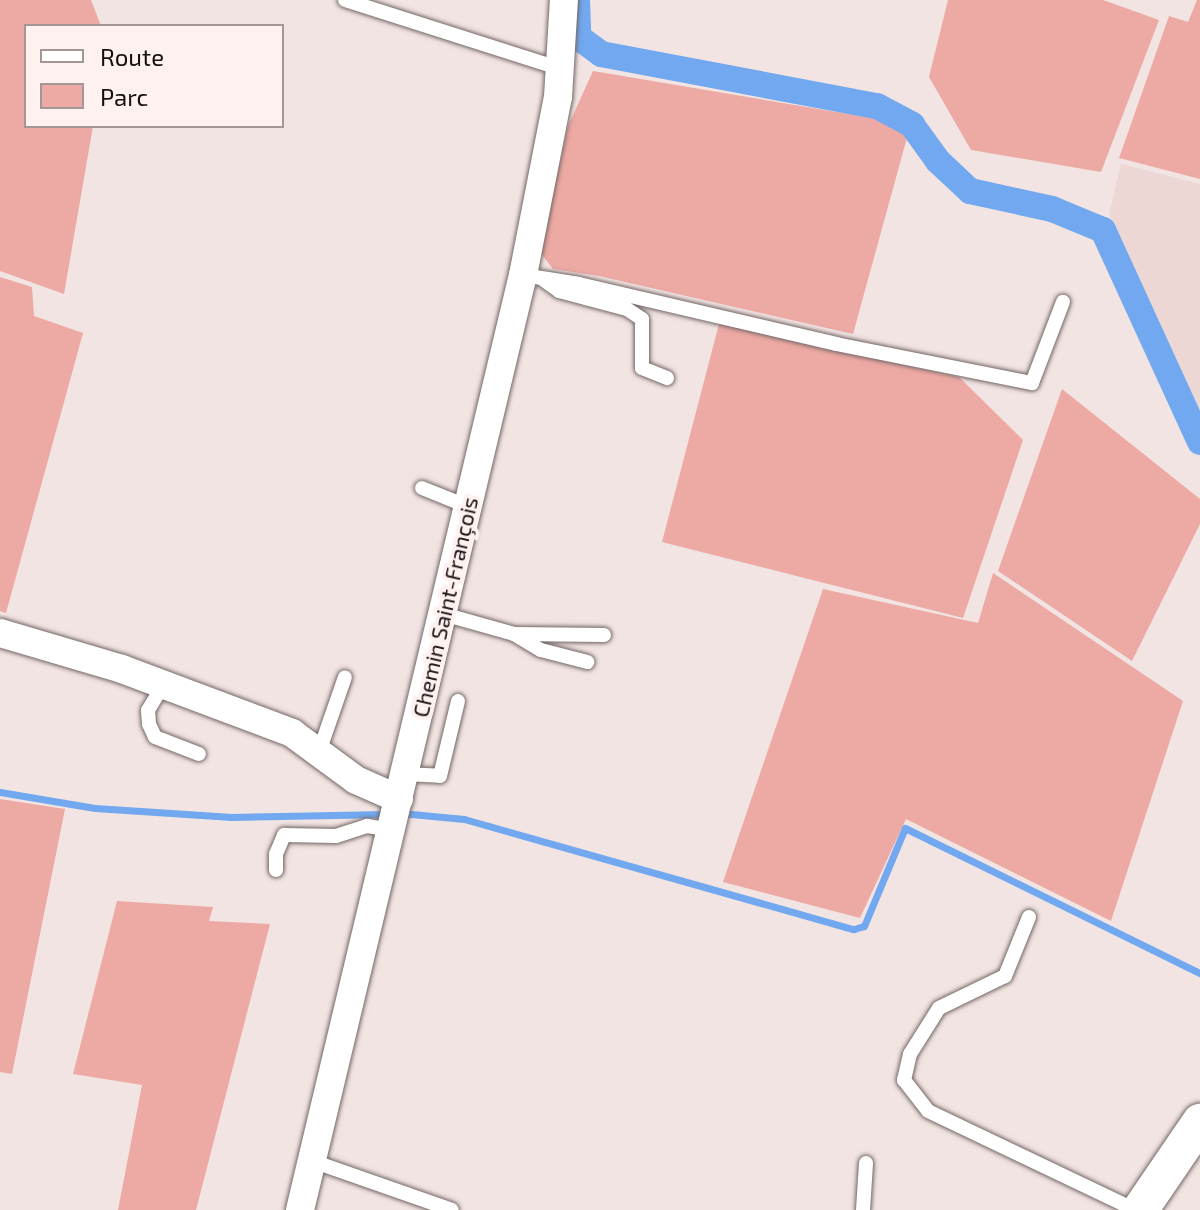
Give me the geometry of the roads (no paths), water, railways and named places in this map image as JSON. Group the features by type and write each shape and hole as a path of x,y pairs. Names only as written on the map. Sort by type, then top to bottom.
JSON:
{"street":[{"name":"Chemin Saint-François","path":"300,1210 469,507 533,277 561,69 559,43 564,0"},
{"path":"0,633 122,669 292,733 356,780 398,806"},
{"path":"1134,1202 1200,1122"}],"lane":[{"path":"345,0 460,34 561,69"},
{"path":"533,277 1032,383 1063,302"},
{"path":"533,277 559,291 627,309 642,319 642,368 667,378"},
{"path":"422,488 469,507"},
{"path":"443,614 514,634 541,650 587,662"},
{"path":"514,634 604,635"},
{"path":"319,752 345,677"},
{"path":"170,687 159,692 148,710 149,724 155,737 199,754"},
{"path":"276,870 276,854 284,835 336,836 367,826 440,776 458,701"},
{"path":"1029,917 1005,976 939,1008 910,1054 904,1080 928,1111 1134,1202"},
{"path":"312,1161 452,1210"},
{"path":"863,1210 866,1163"}],"waterway":[{"path":"577,0 578,37 601,54 877,106 912,125 938,161 970,191 1052,209 1103,230 1200,442"},
{"path":"0,792 95,808 232,817 388,814"},
{"path":"401,813 464,819 854,929 864,926 905,828 1200,973"}]}
